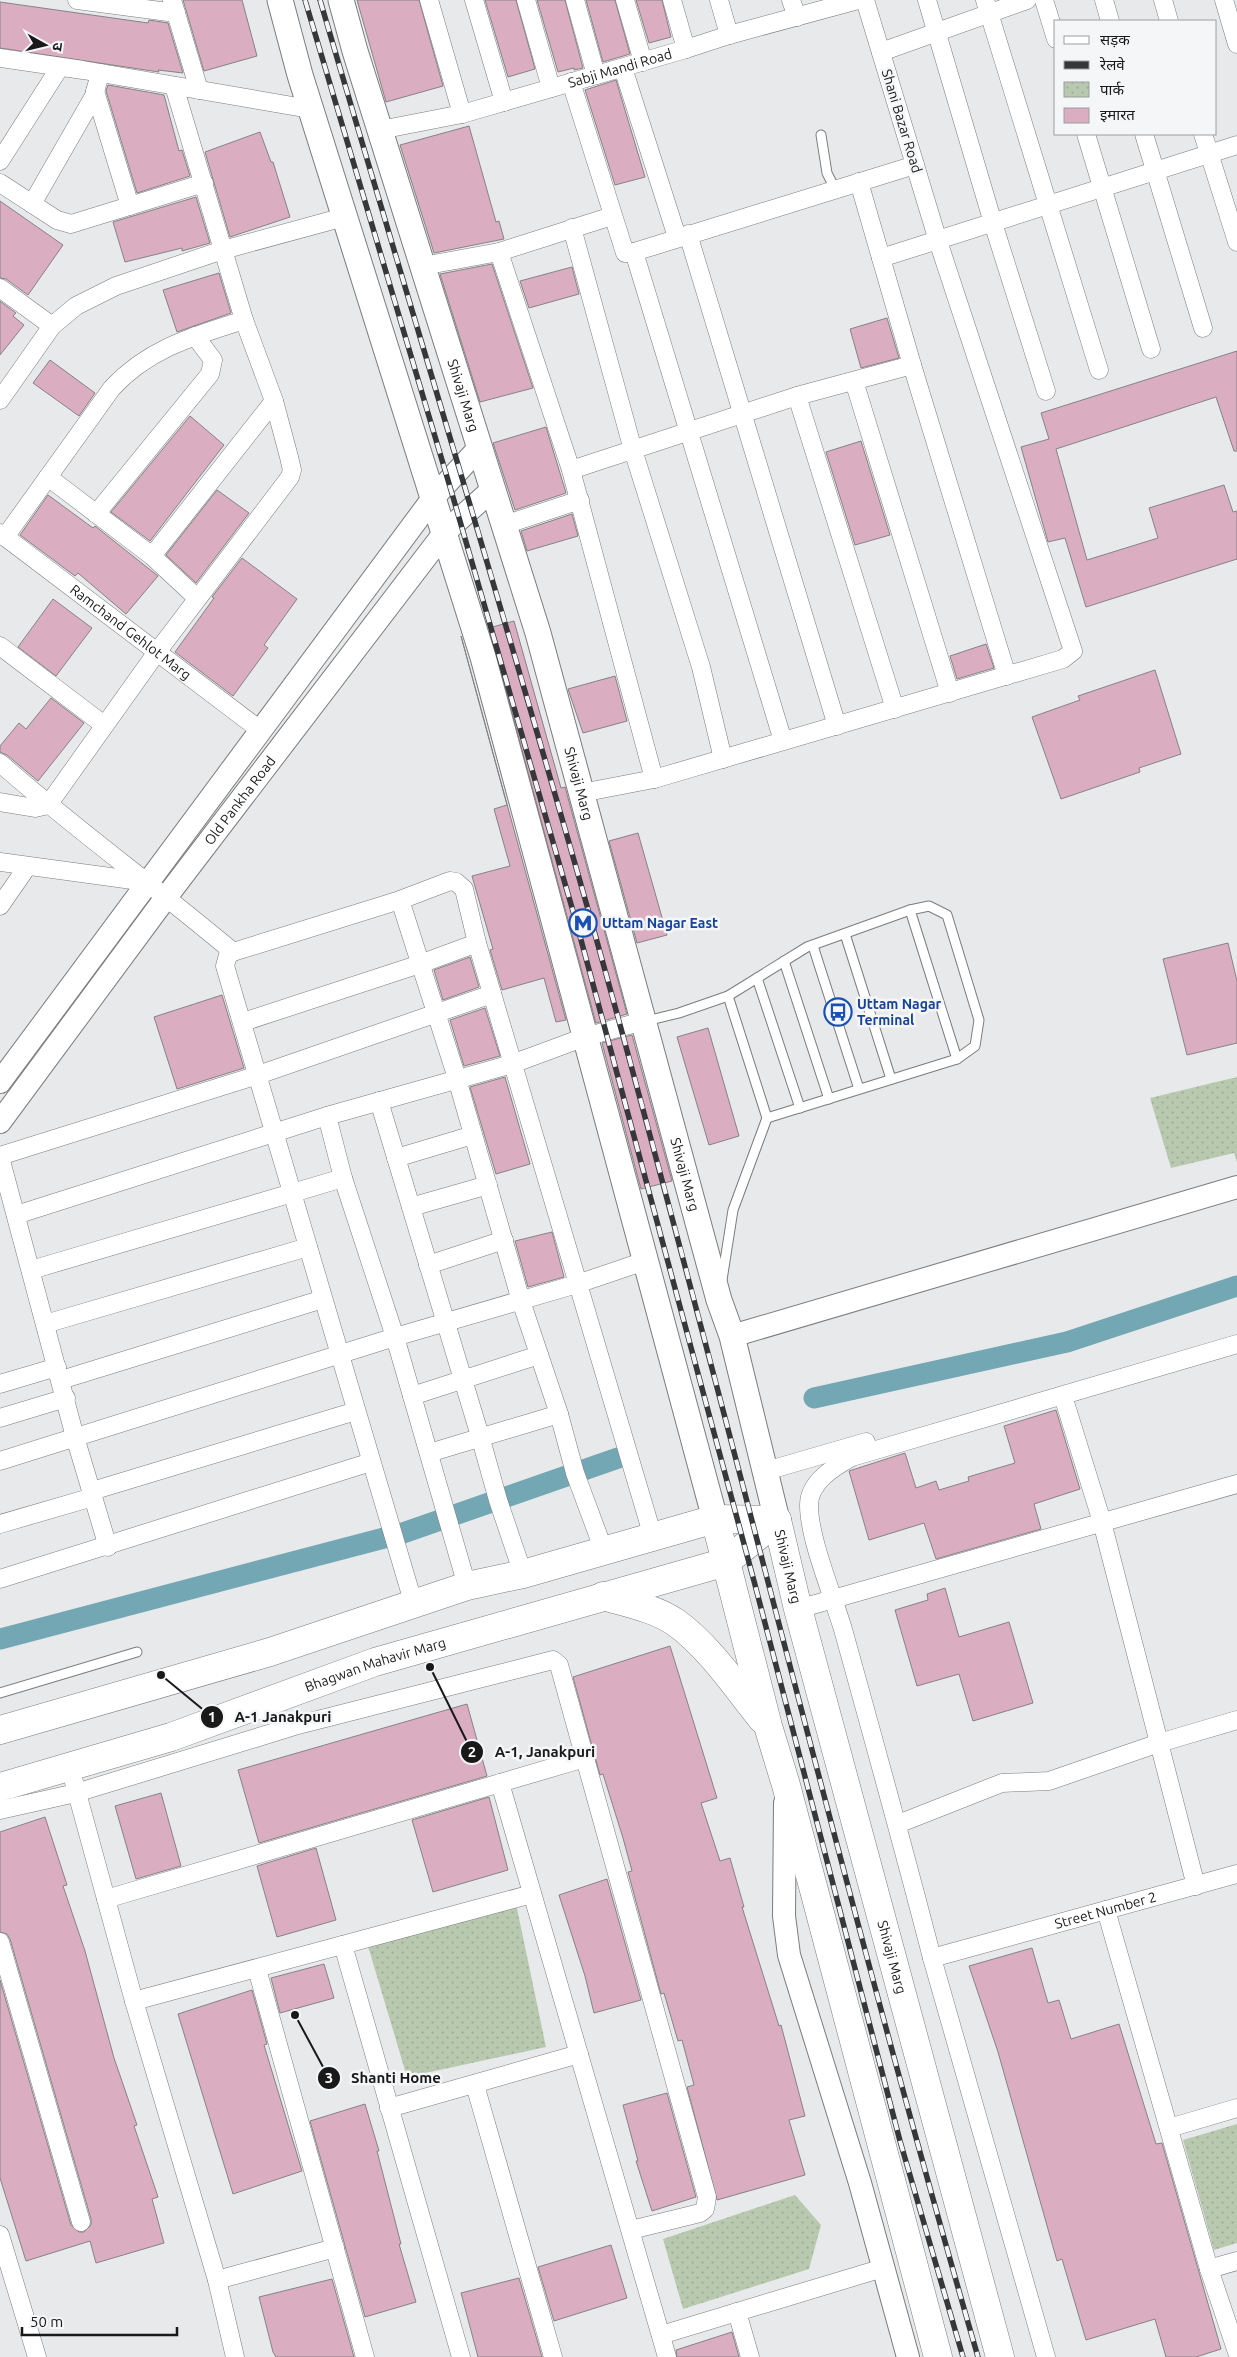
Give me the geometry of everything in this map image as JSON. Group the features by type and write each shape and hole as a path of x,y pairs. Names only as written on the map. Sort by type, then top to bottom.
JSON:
{"main road":[{"path":"280,0 310,110 483,657 938,2357"},
{"name":"Shivaji Marg","path":"341,0 538,633 719,1300 732,1336 798,1609 1000,2357"},
{"path":"0,1730 270,1652 467,1586 523,1574 715,1519 777,1520"},
{"path":"726,1562 777,1520"},
{"name":"Bhagwan Mahavir Marg","path":"0,1787 73,1780 171,1737 375,1662 726,1562"},
{"path":"603,1596 651,1610 675,1622 696,1641 768,1726"}],"street":[{"path":"77,0 174,7 199,90"},
{"path":"429,0 462,114"},
{"path":"474,0 504,102"},
{"path":"526,0 551,88"},
{"path":"575,0 596,75"},
{"path":"626,0 643,62"},
{"path":"672,0 686,49"},
{"path":"719,0 729,35"},
{"path":"791,0 798,17"},
{"name":"Sabji Mandi Road","path":"380,130 462,114 729,35 858,0"},
{"name":"Shani Bazar Road","path":"866,0 938,241 1072,645 1073,651 1063,659 1006,676"},
{"path":"927,0 993,223 1046,391"},
{"path":"881,52 937,30 987,7 1027,0"},
{"path":"1044,0 1054,32"},
{"path":"1104,0 1110,20"},
{"path":"1162,0 1169,20"},
{"path":"1224,0 1237,44"},
{"path":"987,7 1099,370"},
{"path":"0,58 100,73 310,110"},
{"path":"0,161 60,67"},
{"path":"622,68 742,413 836,726"},
{"path":"32,204 95,91 100,73"},
{"path":"571,82 625,253 634,252 915,165"},
{"path":"0,802 35,808 48,805 157,652 290,478 292,470 274,402 244,320 174,86"},
{"path":"95,91 130,206"},
{"path":"1086,135 1151,349"},
{"path":"1144,135 1203,328"},
{"path":"1203,135 1237,242"},
{"path":"881,258 1237,145"},
{"path":"581,793 654,779 1006,676 859,182"},
{"path":"0,183 57,220 71,224 204,183"},
{"path":"423,266 499,252 612,216"},
{"path":"0,400 52,326 76,306 116,286 223,250 344,217"},
{"path":"572,228 633,450 701,667 723,759"},
{"path":"499,252 580,500 654,779"},
{"path":"634,252 690,431 783,742"},
{"path":"0,288 52,326"},
{"path":"2,535 48,477 112,388 136,364 167,346 244,320"},
{"path":"96,514 210,374 213,360 195,336"},
{"path":"571,470 797,396 912,365"},
{"path":"854,381 950,693"},
{"path":"797,396 895,709"},
{"path":"152,556 274,402"},
{"name":"Old Pankha Road","path":"0,1082 433,498 480,447"},
{"path":"48,477 152,556 197,598"},
{"name":"Old Pankha Road","path":"0,1122 166,896 445,532 493,489"},
{"path":"504,525 580,500"},
{"name":"Ramchand Gehlot Marg","path":"2,535 260,730"},
{"path":"0,646 104,725"},
{"path":"0,763 48,805 166,896 233,952"},
{"path":"0,862 147,882"},
{"path":"0,906 27,867"},
{"path":"414,1605 339,1355 276,1132 225,966 228,955 233,952 400,900 450,881 456,882 464,889 477,943 512,1064 653,1537"},
{"path":"400,900 457,1080 521,1301 559,1414 576,1473 604,1551"},
{"path":"243,1022 420,964 477,943"},
{"path":"108,1547 75,1437 0,1156 258,1074 492,994"},
{"path":"16,1215 327,1116 512,1064 585,1037 644,1021"},
{"path":"379,1101 498,1500 523,1574"},
{"path":"327,1116 344,1178 395,1337 467,1586"},
{"path":"396,1158 473,1135"},
{"path":"31,1270 344,1178"},
{"path":"411,1207 488,1185"},
{"path":"732,1336 1237,1187"},
{"path":"428,1265 504,1240"},
{"path":"45,1324 308,1247"},
{"path":"0,1461 395,1337 521,1301 645,1262"},
{"path":"0,1384 59,1374 323,1299"},
{"path":"766,1471 1237,1332"},
{"path":"1046,2357 932,1958 898,1824 834,1598 816,1545 809,1506 810,1495 823,1476 834,1466 852,1457 1237,1344"},
{"path":"412,1396 539,1356"},
{"path":"1063,1396 1102,1522 1196,1886"},
{"path":"0,1418 66,1398"},
{"path":"0,1524 356,1411"},
{"path":"429,1453 480,1436 559,1414"},
{"path":"0,1579 108,1547 371,1462"},
{"path":"798,1609 1237,1484"},
{"path":"0,1810 73,1780 298,1726 553,1660 559,1665 707,2198 704,2209 700,2213 631,2230"},
{"path":"898,1824 1002,1783 1049,1781 1159,1743 1237,1720"},
{"path":"106,1899 585,1758"},
{"path":"73,1780 134,2001 217,2280 235,2357"},
{"path":"500,1784 667,2357"},
{"path":"786,1785 784,1916 789,1955 860,2183 908,2357"},
{"name":"Street Number 2","path":"932,1958 1237,1874"},
{"path":"134,2001 532,1894"},
{"path":"1106,1910 1210,2269 1237,2352"},
{"path":"0,1942 81,2222"},
{"path":"343,1945 461,2357"},
{"path":"257,1969 365,2357"},
{"path":"389,2108 579,2054"},
{"path":"475,2085 553,2357"},
{"path":"1169,2128 1237,2108"},
{"path":"0,2238 37,2357"},
{"path":"217,2280 335,2248"},
{"path":"1210,2269 1237,2261"},
{"path":"661,2335 883,2268"},
{"path":"737,2312 750,2357"}],"lane":[{"path":"821,135 827,173 835,189"},
{"path":"644,1021 679,1013 728,996 784,961 813,946 910,910 929,906 947,915 979,1020 975,1046 957,1059 767,1118"},
{"path":"910,910 957,1059"},
{"path":"844,934 891,1079"},
{"path":"813,946 859,1089"},
{"path":"784,961 829,1099"},
{"path":"757,978 800,1108"},
{"path":"719,1300 734,1210 767,1118 728,996"},
{"path":"0,1693 138,1652"}],"green space":[{"path":"1237,1077 1237,1162 1234,1153 1171,1168 1150,1098"},
{"path":"515,1899 546,2047 407,2077 365,1936"},
{"path":"1237,2124 1237,2243 1214,2250 1183,2140"},
{"path":"795,2195 821,2225 809,2269 683,2309 663,2239"}],"building":[{"path":"183,0 242,0 257,56 204,71"},
{"path":"357,0 419,0 443,86 386,102"},
{"path":"485,0 516,0 535,69 508,77"},
{"path":"537,0 565,0 583,68 558,72"},
{"path":"586,0 615,0 630,54 603,62"},
{"path":"636,0 662,0 671,37 649,43"},
{"path":"0,2 148,23 149,20 168,23 183,73 158,70 159,72 0,48"},
{"path":"616,80 645,177 615,185 585,90"},
{"path":"108,85 164,95 179,151 182,150 190,176 137,193 106,91"},
{"path":"469,126 496,222 499,221 504,239 434,253 400,145"},
{"path":"260,132 271,162 273,162 290,217 230,237 205,152"},
{"path":"196,197 210,243 182,251 182,248 125,262 113,222"},
{"path":"0,201 63,245 28,295 6,279 0,278"},
{"path":"492,264 533,388 480,402 440,274"},
{"path":"572,267 579,294 529,308 520,281"},
{"path":"219,273 231,313 177,332 163,290"},
{"path":"0,301 16,313 13,316 24,325 0,355"},
{"path":"887,318 899,358 861,368 850,329"},
{"path":"1237,351 1237,451 1234,451 1216,397 1056,449 1087,560 1158,538 1149,508 1224,485 1233,512 1237,511 1237,559 1086,607 1065,538 1048,542 1021,447 1049,439 1041,413"},
{"path":"50,360 95,393 79,416 33,383"},
{"path":"190,416 224,445 150,541 111,512"},
{"path":"546,427 566,493 515,510 493,443"},
{"path":"861,441 890,535 855,545 826,452"},
{"path":"217,490 249,513 196,583 166,555"},
{"path":"48,495 93,528 95,526 158,576 126,614 78,573 75,576 20,535"},
{"path":"572,514 578,536 527,551 521,531"},
{"path":"242,558 297,599 264,645 268,648 233,696 175,652 214,598 212,597"},
{"path":"53,599 92,628 56,676 18,647"},
{"path":"514,621 561,788 565,787 627,1014 596,1023 489,628"},
{"path":"461,636 566,1020 556,1022 544,978 502,990 490,950 493,949 472,876 510,866 494,809 507,805"},
{"path":"986,644 994,668 957,679 950,656"},
{"path":"1155,670 1181,754 1139,768 1140,772 1061,799 1032,717 1080,700 1078,696"},
{"path":"615,676 627,721 583,733 568,689"},
{"path":"51,698 84,723 38,781 7,755 0,752 0,746 19,723 26,729"},
{"path":"638,833 667,935 637,943 609,841"},
{"path":"1228,943 1237,981 1237,1043 1187,1055 1163,959"},
{"path":"470,957 479,987 443,1000 434,970"},
{"path":"222,995 244,1068 177,1089 154,1017"},
{"path":"485,1008 500,1056 464,1066 450,1020"},
{"path":"708,1028 739,1136 709,1145 677,1037"},
{"path":"632,1035 672,1181 641,1189 602,1043"},
{"path":"505,1077 530,1164 496,1174 470,1087"},
{"path":"552,1232 564,1277 528,1287 515,1241"},
{"path":"1056,1410 1080,1489 1034,1504 1041,1529 936,1559 924,1523 869,1540 849,1471 905,1453 916,1488 936,1481 939,1490 969,1481 968,1477 1015,1463 1004,1426"},
{"path":"945,1588 959,1637 1009,1622 1033,1703 973,1721 959,1674 917,1686 895,1610 928,1600 927,1594"},
{"path":"670,1646 717,1798 701,1803 720,1861 730,1858 744,1907 742,1907 779,2026 781,2025 805,2116 789,2120 805,2175 717,2200 687,2087 694,2085 682,2040 678,2041 664,1993 661,1994 628,1872 632,1871 623,1838 603,1774 600,1775 573,1677"},
{"path":"467,1704 487,1776 259,1843 238,1770"},
{"path":"161,1793 181,1866 136,1879 115,1806"},
{"path":"489,1797 508,1870 433,1892 412,1820"},
{"path":"45,1817 67,1885 63,1886 85,1951 114,2058 137,2125 134,2126 158,2197 152,2199 164,2243 96,2263 90,2241 26,2261 0,2178 0,1980 71,2225 79,2232 84,2232 91,2225 91,2219 10,1939 7,1934 0,1932 0,1832"},
{"path":"316,1848 336,1920 277,1937 257,1866"},
{"path":"607,1879 641,2000 594,2013 585,1976 559,1895"},
{"path":"1032,1948 1048,2003 1059,2000 1071,2039 1119,2024 1156,2144 1162,2143 1221,2349 1196,2357 1166,2357 1155,2319 1086,2340 1062,2259 1057,2261 998,2052 969,1966"},
{"path":"324,1964 334,1998 280,2013 271,1978"},
{"path":"252,1990 267,2044 264,2045 302,2171 233,2194 178,2014"},
{"path":"667,2093 696,2197 652,2211 636,2161 638,2161 623,2105"},
{"path":"365,2104 379,2151 377,2151 401,2244 399,2244 416,2302 365,2317 310,2121"},
{"path":"611,2245 627,2298 554,2321 538,2267"},
{"path":"519,2278 542,2357 478,2357 461,2293"},
{"path":"332,2279 354,2357 276,2357 273,2352 259,2297"},
{"path":"732,2332 739,2357 677,2357 676,2350"}],"waterway":[{"path":"814,1398 1067,1342 1237,1286"},
{"path":"0,1639 403,1533 618,1458"}],"railway":[{"path":"305,0 453,497 577,925 754,1581 900,2141 963,2357"},
{"path":"320,0 491,575 591,920 689,1279 878,1999 978,2357"}],"place":[{"name":"Uttam Nagar East","path":"583,923"},
{"name":"Uttam Nagar Terminal","path":"838,1012"},
{"name":"A-1, Janakpuri","path":"430,1667"},
{"name":"A-1 Janakpuri","path":"161,1675"},
{"name":"Shanti Home","path":"295,2015"}]}
